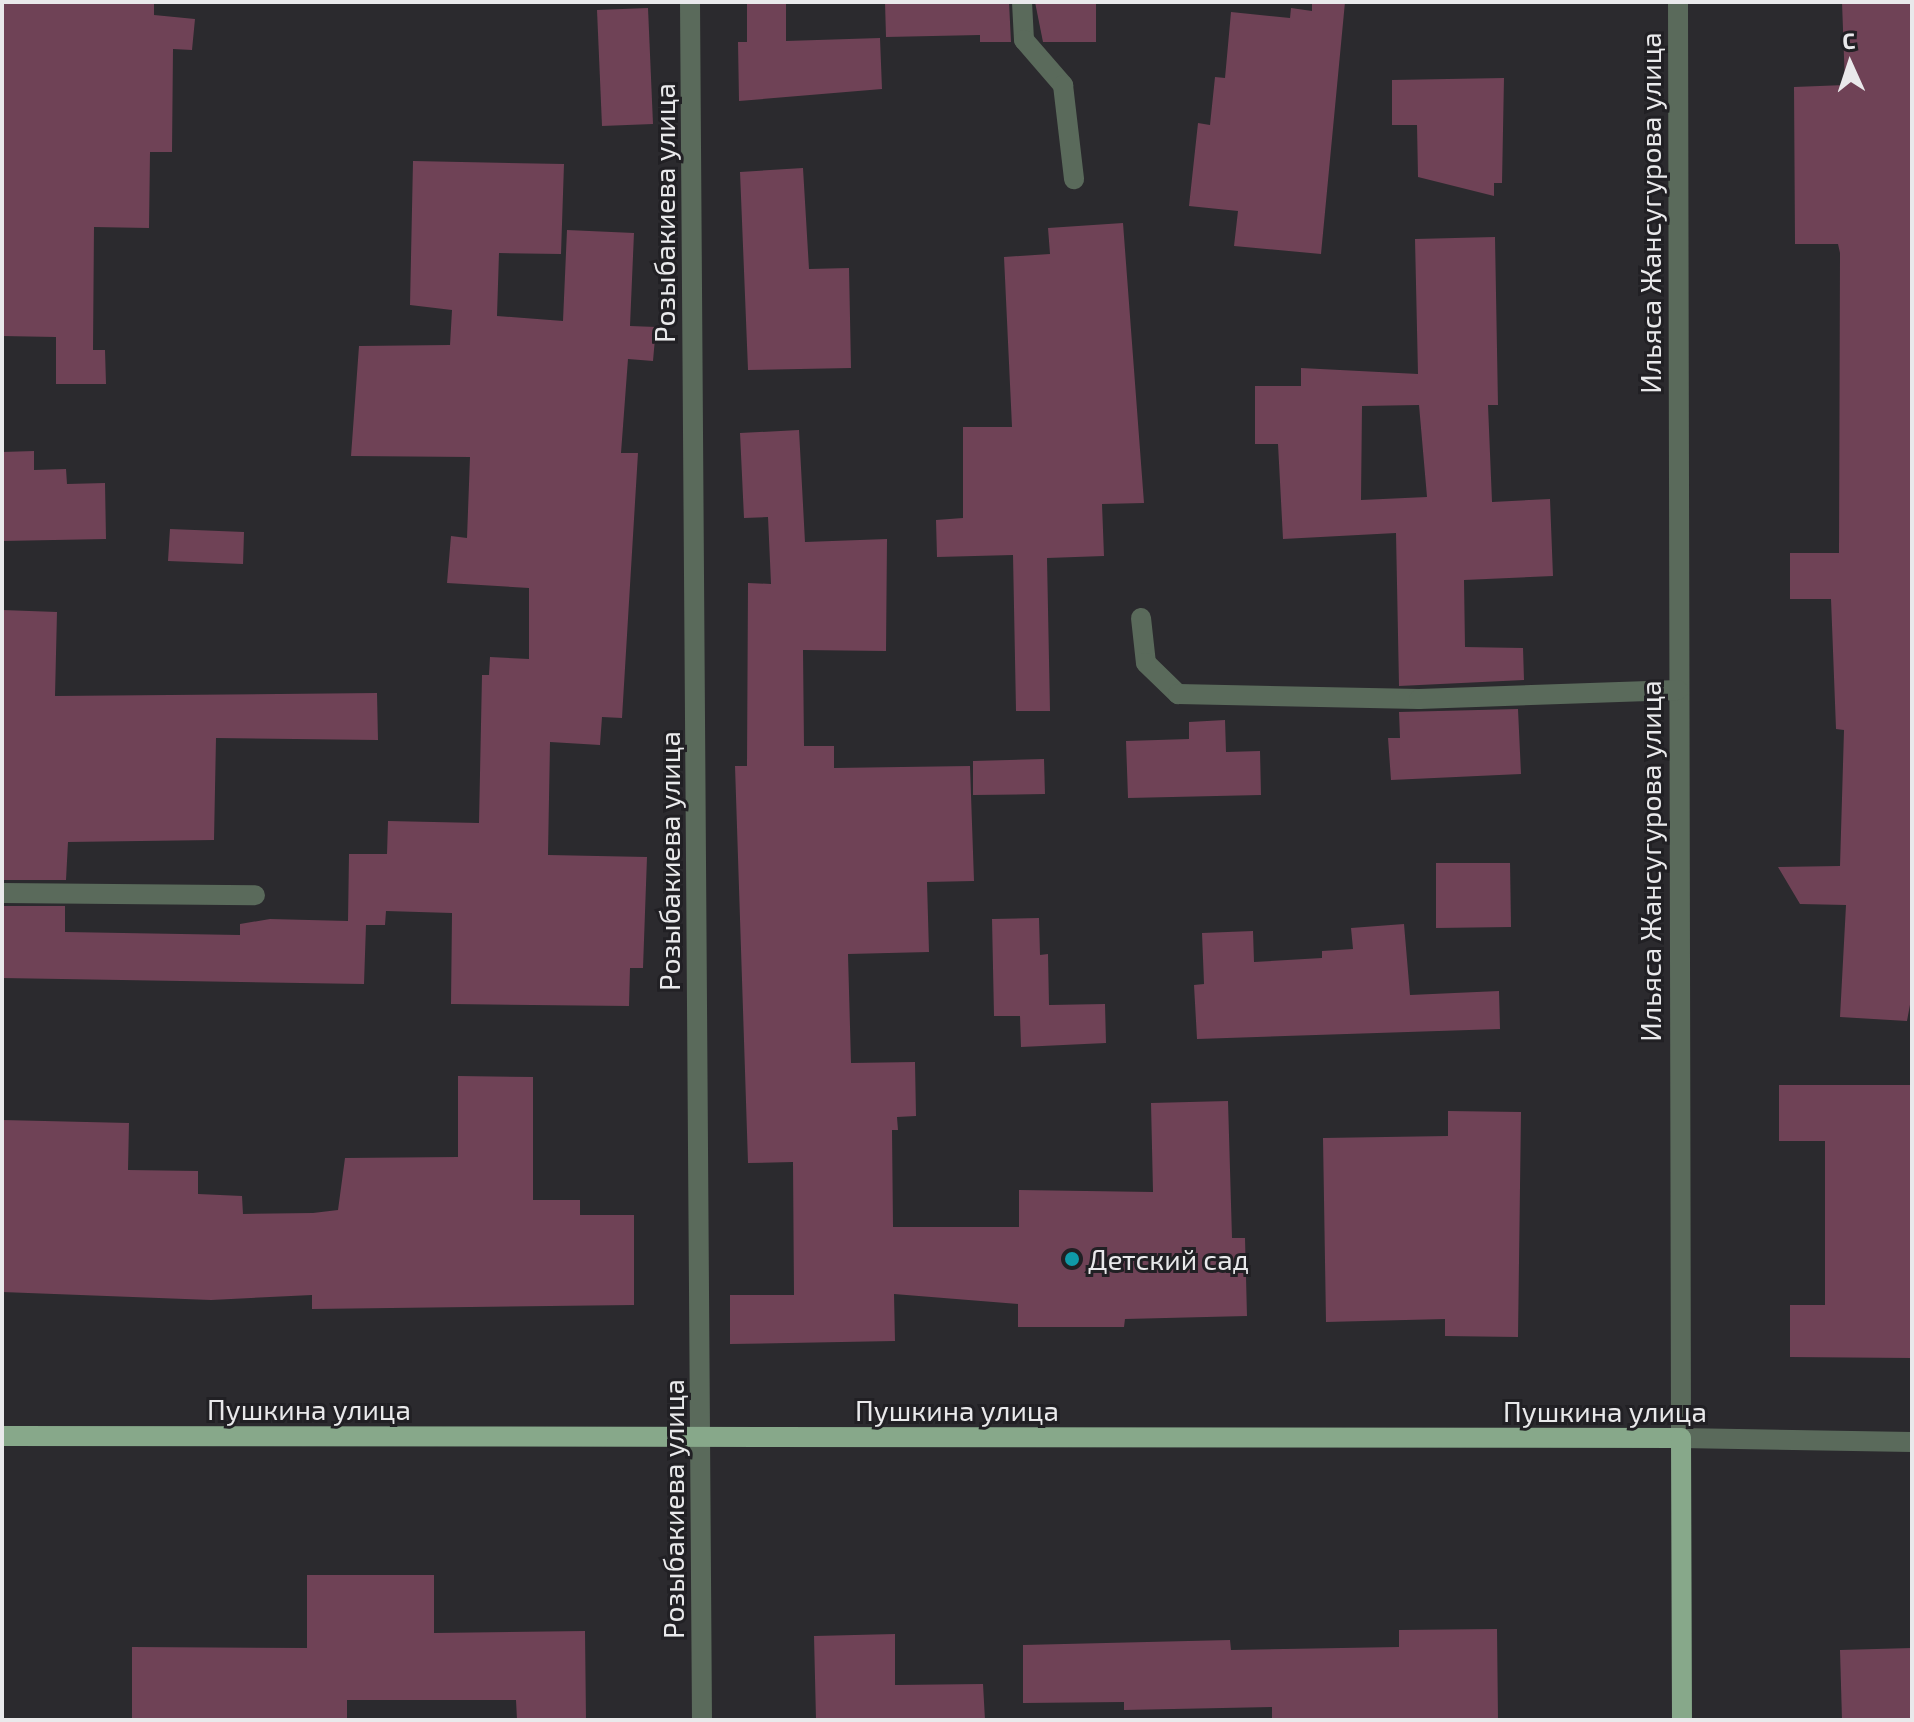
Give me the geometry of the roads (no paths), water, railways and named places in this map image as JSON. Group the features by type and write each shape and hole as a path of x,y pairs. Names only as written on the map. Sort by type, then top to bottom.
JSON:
{"main road":[{"name":"Пушкина улица","path":"2,1436 1681,1438"},
{"name":"Ильяса Жансугурова улица","path":"1681,1438 1682,1720"}],"street":[{"name":"Розыбакиева улица","path":"690,2 702,1720"},
{"path":"1022,2 1024,40 1063,85 1074,179"},
{"name":"Ильяса Жансугурова улица","path":"1678,2 1681,1438"},
{"path":"1141,618 1146,663 1178,694 1419,699 1678,690"},
{"path":"2,893 255,895"},
{"name":"Пушкина улица","path":"1681,1438 1912,1442"}],"place":[{"name":"Детский сад","path":"1072,1259"}]}
